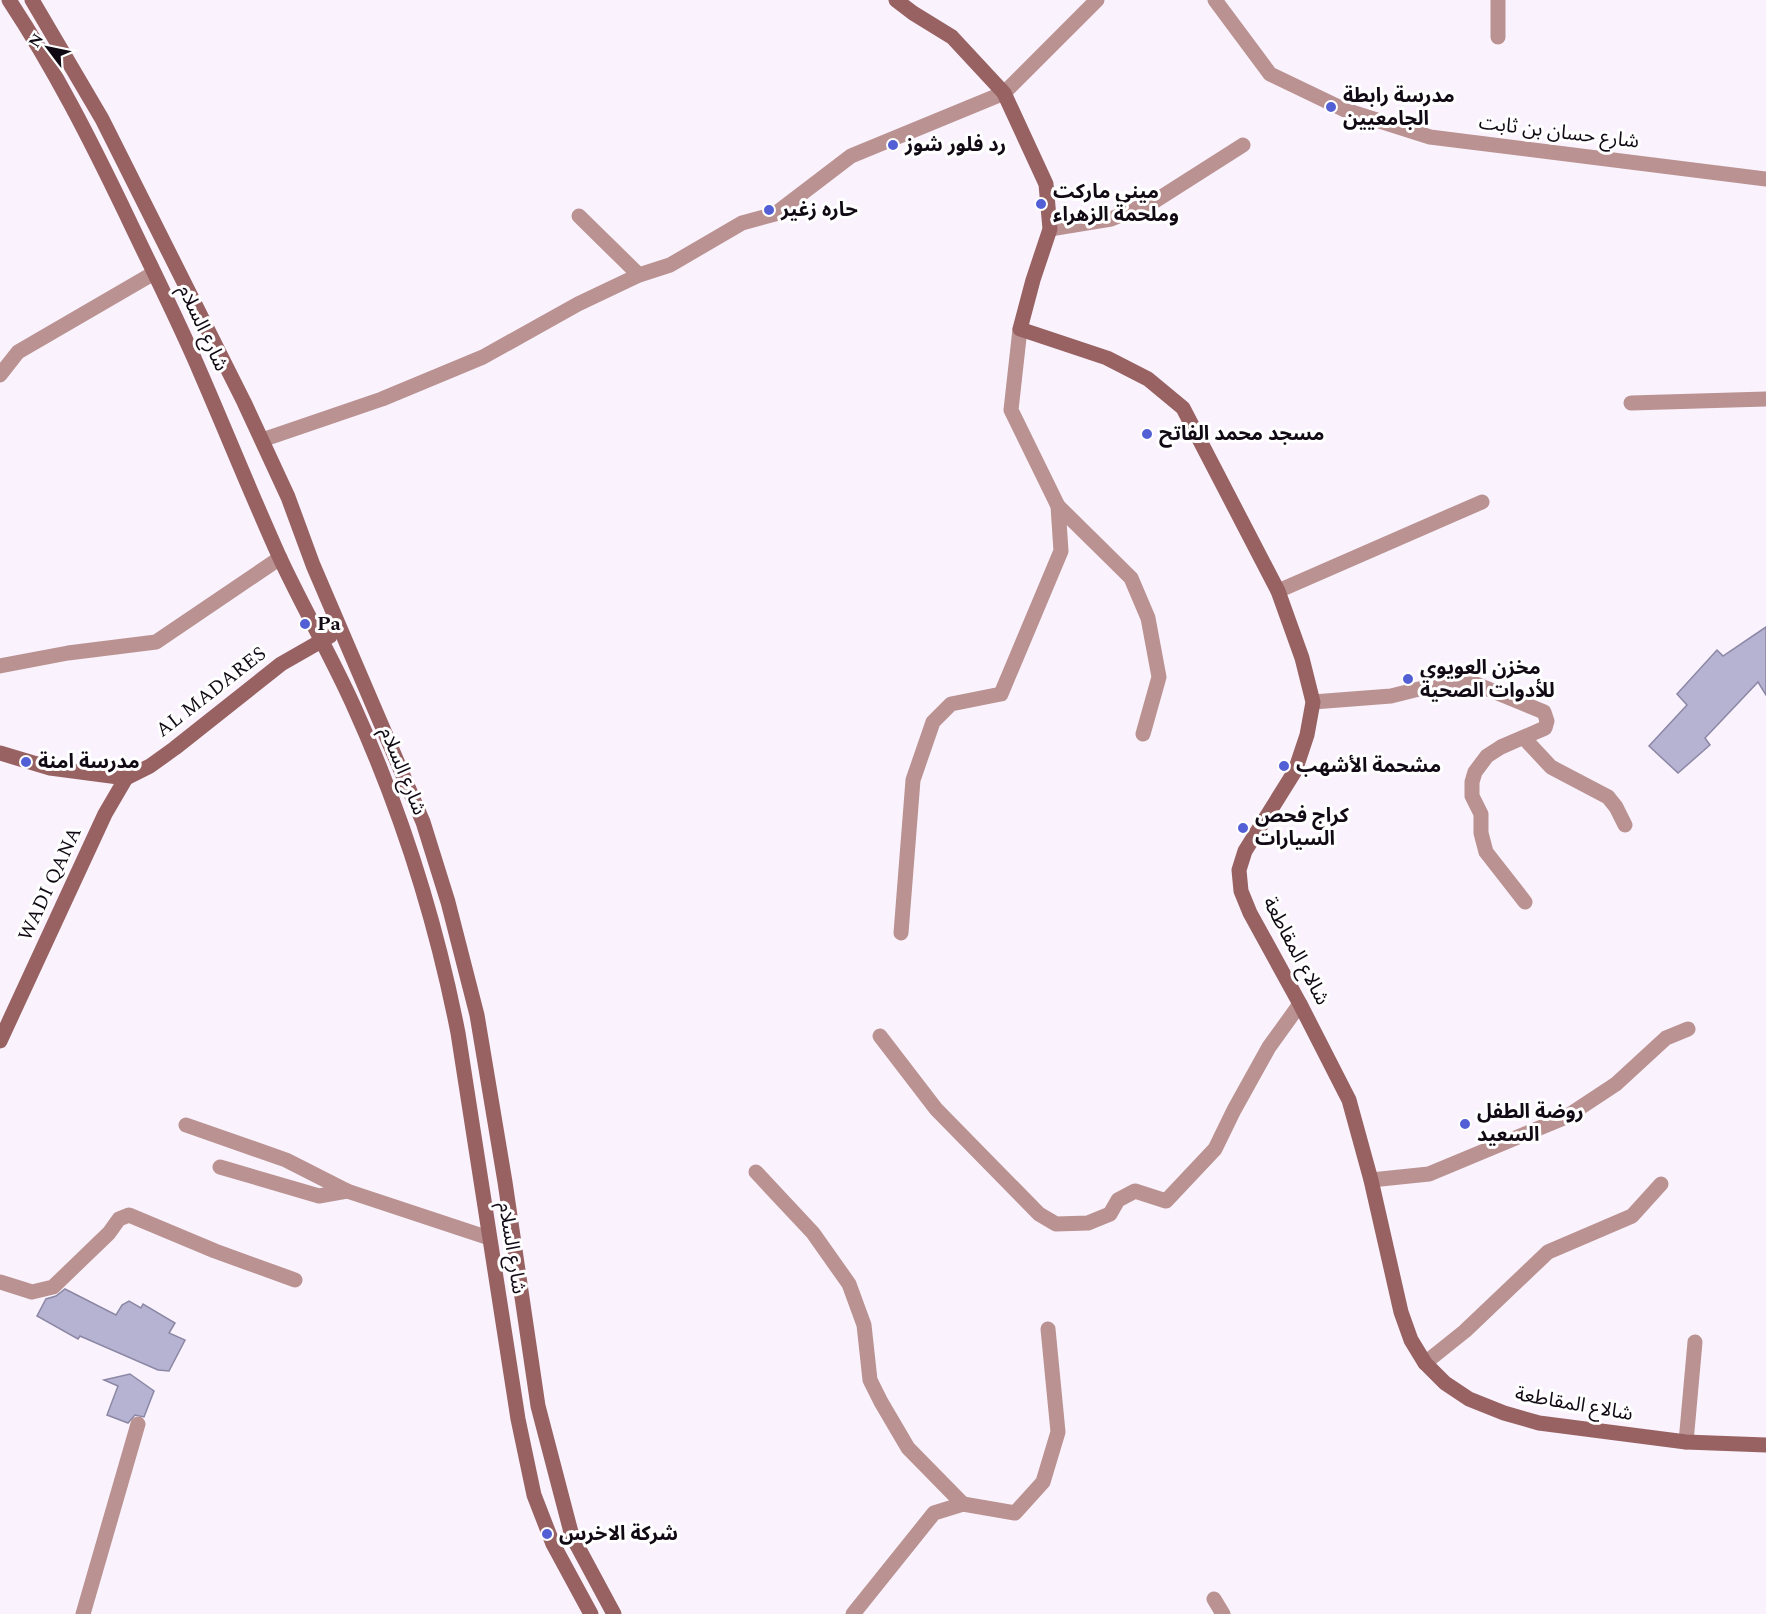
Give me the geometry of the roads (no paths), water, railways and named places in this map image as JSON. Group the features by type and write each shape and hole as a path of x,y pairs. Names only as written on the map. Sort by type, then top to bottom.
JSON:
{"main road":[{"name":"شارع السلام","path":"9,0 29,30 89,136 199,370 280,558 355,709 400,819 431,914 446,972 458,1033 518,1419 534,1495 553,1544 591,1614"},
{"name":"شارع السلام","path":"32,0 102,119 262,440 288,497 313,565 423,822 448,902 477,1015 505,1182 538,1406 572,1536 614,1614"},
{"path":"896,0 952,37 1004,93 1046,184 1050,229 1020,329"},
{"name":"شالاع المقاطعة","path":"1020,329 1107,358 1148,379 1183,408 1278,591 1302,658 1313,702 1307,735 1295,771 1245,850 1239,870 1241,891 1250,913 1349,1100 1371,1180 1401,1312 1411,1340 1425,1363 1445,1383 1470,1399 1504,1413 1539,1423 1686,1442 1766,1445"},
{"name":"AL MADARES","path":"126,778 150,766 281,664 341,631"},
{"path":"0,753 50,768 126,778"},
{"name":"WADI QANA","path":"0,1041 105,814 126,778"}],"street":[{"path":"262,440 382,399 483,357 578,304 639,275 670,265 742,223 775,214 851,156 1004,93 1097,0"},
{"name":"شارع حسان بن ثابت","path":"1215,0 1270,74 1345,110 1430,137 1766,179"},
{"path":"1497,0 1498,37"},
{"path":"1050,229 1111,219 1155,201 1243,145"},
{"path":"579,216 639,275"},
{"path":"0,375 18,352 154,273"},
{"path":"1020,329 1011,410 1058,506 1131,578 1148,618 1159,677 1143,735"},
{"path":"1631,403 1766,399"},
{"path":"1278,591 1482,502"},
{"path":"901,933 913,780 933,722 951,704 1000,694 1061,551 1058,506"},
{"path":"0,666 68,653 156,642 280,558"},
{"path":"1313,702 1390,696 1435,685 1472,682 1545,713 1548,721 1545,728 1501,747 1487,756 1475,772 1472,792 1473,800 1482,817 1481,833 1486,852 1525,902"},
{"path":"1524,738 1551,767 1608,797 1625,825"},
{"path":"880,1036 936,1109 1039,1214 1056,1224 1088,1223 1110,1214 1118,1200 1135,1191 1166,1201 1215,1149 1269,1047 1300,1004"},
{"path":"1371,1180 1429,1174 1566,1117 1616,1084 1666,1038 1688,1029"},
{"path":"186,1125 286,1160 347,1191 489,1238"},
{"path":"220,1167 319,1196 347,1191"},
{"path":"756,1172 813,1233 849,1284 864,1325 870,1380 881,1402 908,1448 963,1504"},
{"path":"1425,1363 1466,1331 1548,1252 1632,1216 1661,1184"},
{"path":"0,1282 32,1292 53,1287 109,1233 120,1219 129,1215 215,1251 295,1280"},
{"path":"853,1614 934,1513 963,1504 1015,1513 1043,1482 1058,1432 1048,1329"},
{"path":"1686,1442 1695,1342"},
{"path":"83,1614 138,1424"},
{"path":"1214,1599 1223,1614"}],"place":[{"name":"مدرسة رابطة الجامعيين","path":"1331,107"},
{"name":"رد فلور شوز","path":"893,145"},
{"name":"ميني ماركت وملحمة الزهراء","path":"1041,204"},
{"name":"حاره زغير","path":"769,210"},
{"name":"مسجد محمد الفاتح","path":"1147,434"},
{"name":"Pa","path":"305,624"},
{"name":"مخزن العويوي للأدوات الصحية","path":"1408,679"},
{"name":"مدرسة امنة","path":"26,762"},
{"name":"مشحمة الأشهب","path":"1284,766"},
{"name":"كراج فحص السيارات","path":"1243,828"},
{"name":"روضة الطفل السعيد","path":"1465,1124"},
{"name":"شركة الاخرس","path":"547,1534"}]}
